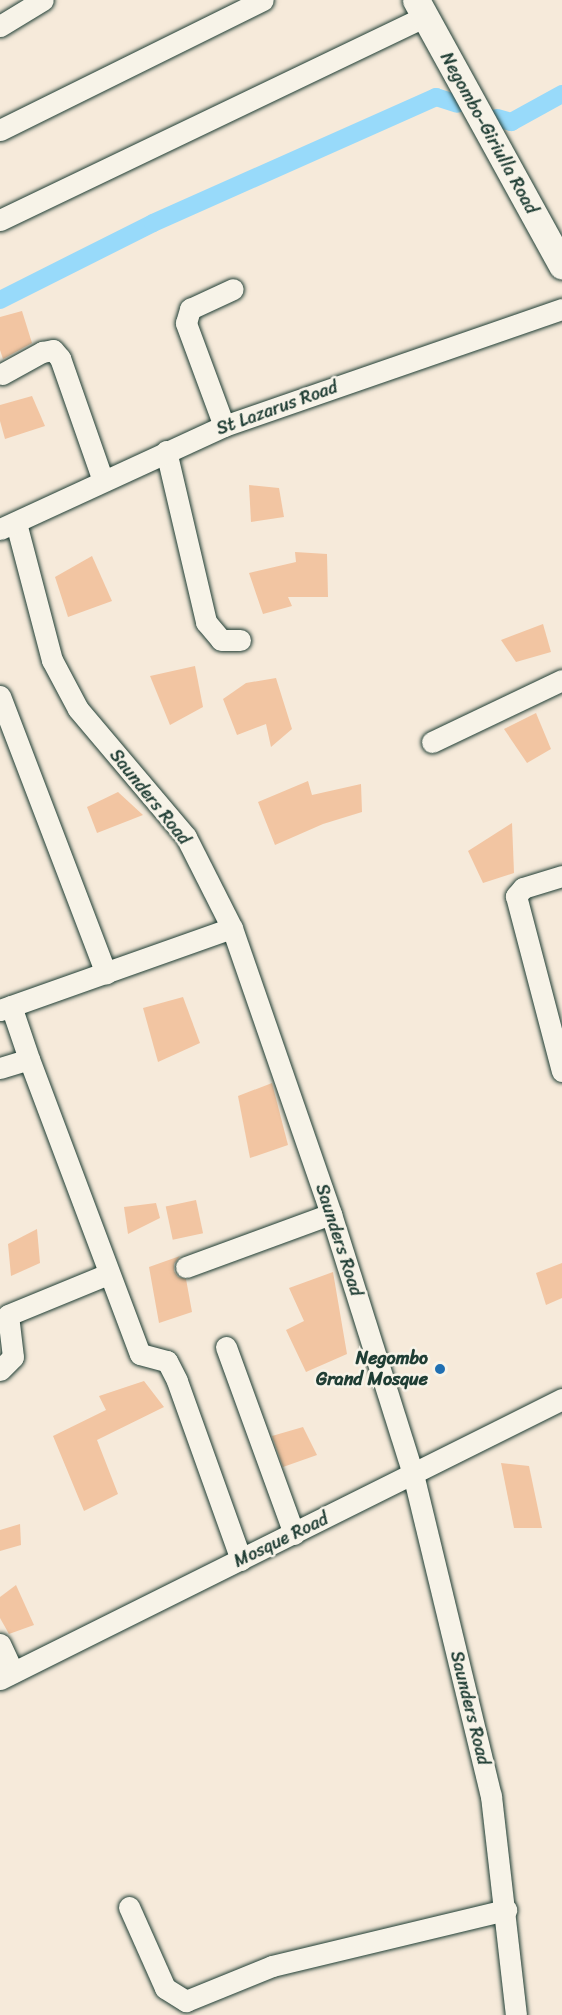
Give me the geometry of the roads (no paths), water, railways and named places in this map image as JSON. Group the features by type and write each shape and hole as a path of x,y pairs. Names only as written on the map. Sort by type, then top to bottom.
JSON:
{"main road":[{"name":"Negombo-Giriulla Road","path":"420,8 561,260"}],"street":[{"path":"0,26 44,0"},
{"path":"0,129 263,0"},
{"path":"0,220 420,8"},
{"path":"224,426 186,323 190,309 233,289"},
{"name":"St Lazarus Road","path":"8,526 224,426 562,309"},
{"path":"2,374 42,352 53,350 60,358 103,481"},
{"path":"166,452 206,622 220,640 240,640"},
{"name":"Saunders Road","path":"8,526 52,660 78,709 186,837 232,927 331,1214 413,1474 491,1796 506,1910 516,2015"},
{"path":"432,742 562,680"},
{"path":"0,696 106,973"},
{"path":"562,876 523,888 516,896 562,1071"},
{"path":"232,927 6,1008 29,1059 140,1354 167,1361 177,1381 241,1560"},
{"path":"0,1068 29,1059"},
{"path":"186,1267 331,1214"},
{"path":"0,1370 13,1357 8,1315 108,1274"},
{"path":"226,1347 294,1534"},
{"name":"Mosque Road","path":"7,1675 562,1399"},
{"path":"0,1644 7,1675"},
{"path":"129,1907 165,1988 186,2001 272,1966 506,1910"}],"waterway":[{"path":"497,118 511,122 562,94"},
{"path":"0,300 153,223 436,97 457,104"}],"place":[{"name":"Negombo Grand Mosque","path":"440,1369"}]}
